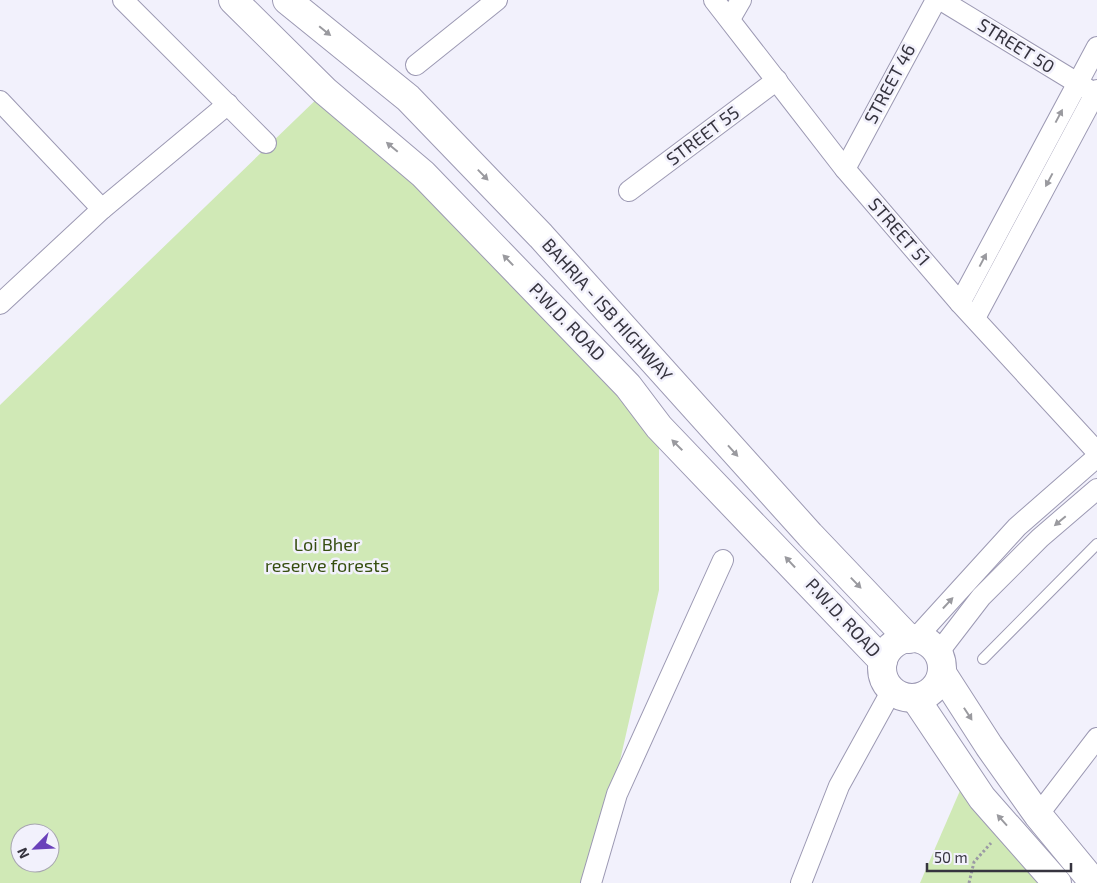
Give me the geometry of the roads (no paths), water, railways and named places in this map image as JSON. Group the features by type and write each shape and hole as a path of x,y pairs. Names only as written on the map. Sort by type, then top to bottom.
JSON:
{"main road":[{"name":"P.W.D. ROAD","path":"233,0 325,91 423,174 628,386 659,427 883,661"},
{"path":"259,26 288,1"},
{"name":"BAHRIA - ISB HIGHWAY","path":"288,1 408,98 542,236 810,535 926,651 989,746 1038,815 1094,883"},
{"path":"423,174 455,146"},
{"path":"903,694 927,694 937,685 926,651 893,646 883,661 883,677 903,694 982,798 1056,882"}],"street":[{"path":"123,0 266,143"},
{"path":"416,65 497,0"},
{"name":"STREET 51","path":"714,0 845,169 960,303 1097,452"},
{"path":"730,19 741,0"},
{"name":"STREET 46","path":"845,169 936,0"},
{"name":"STREET 50","path":"941,0 1091,91"},
{"path":"975,318 1091,91 1097,47"},
{"name":"STREET 55","path":"629,191 777,80"},
{"path":"960,303 1091,91"},
{"path":"0,101 102,209"},
{"path":"0,304 102,209 228,104"},
{"path":"926,651 1017,527 1088,487 1097,457"},
{"path":"591,883 617,794 723,560"},
{"path":"801,883 839,786 903,694"},
{"path":"1038,815 1097,738"}],"lane":[{"path":"983,659 1097,544"}],"park label":[{"name":"Loi Bher reserve forests","path":"327,555"}]}
